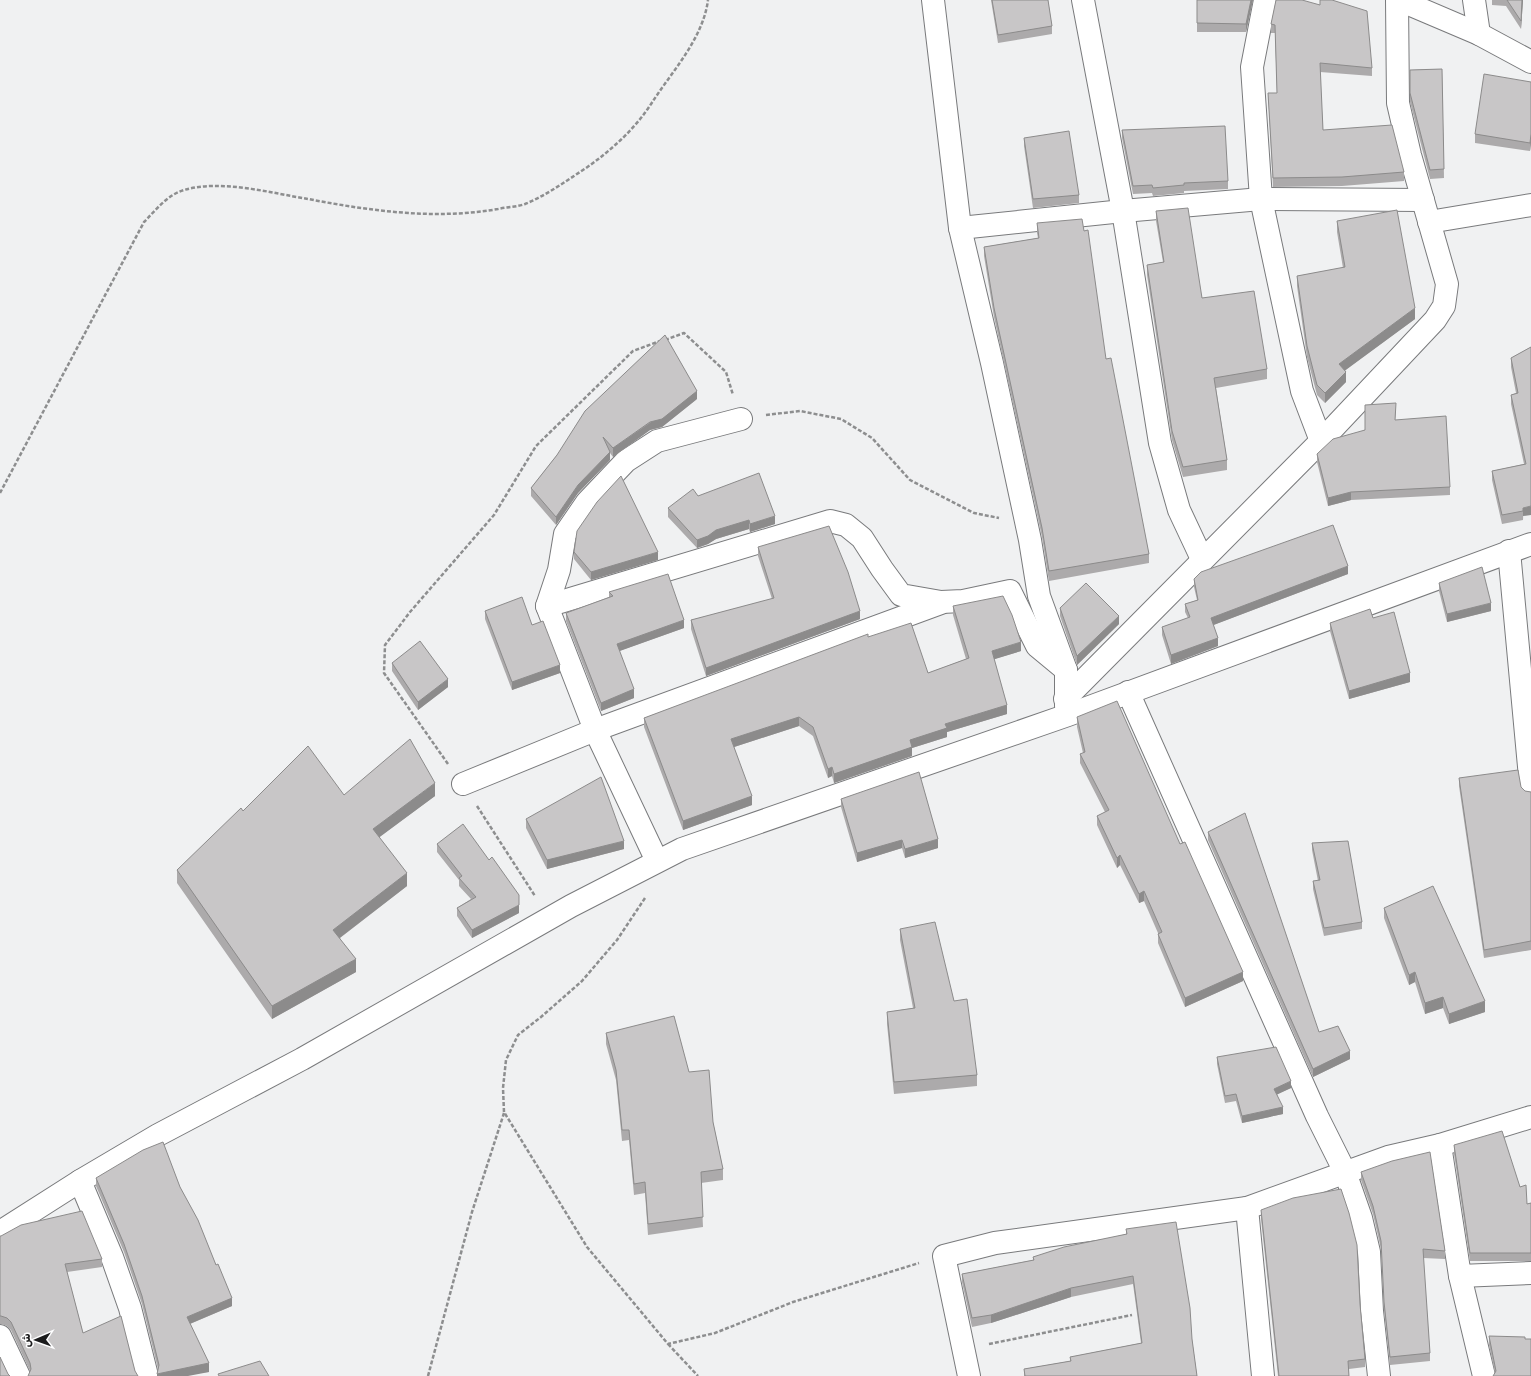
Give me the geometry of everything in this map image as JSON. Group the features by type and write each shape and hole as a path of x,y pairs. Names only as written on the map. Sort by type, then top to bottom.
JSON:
{"street":[{"path":"933,0 960,228 992,363 1024,512 1039,596 1066,670 1067,707"},
{"path":"1082,0 1123,211 1160,443 1179,510 1202,559"},
{"path":"1265,0 1252,67 1261,199 1302,391 1321,441"},
{"path":"1067,707 1202,559 1321,441 1435,320 1444,306 1447,284 1423,200 1398,103 1398,0 1479,34 1531,62"},
{"path":"1474,0 1479,34"},
{"path":"960,228 1123,211 1261,199 1423,200"},
{"path":"1429,222 1531,205"},
{"path":"656,861 594,730 547,606 559,570 565,534 587,502 626,462 657,440 741,419"},
{"path":"547,606 830,521 846,525 862,538 901,595 941,602 964,600 1010,592 1037,646 1066,670"},
{"path":"0,1232 80,1181 158,1135 302,1059 550,918 656,861 682,849 1067,707 1128,692 1531,544"},
{"path":"1509,551 1531,788"},
{"path":"463,784 594,730 941,602"},
{"path":"1128,692 1317,1116 1344,1172 1361,1218 1369,1252 1372,1311 1379,1376"},
{"path":"969,1376 944,1256 995,1243 1159,1222 1247,1208 1388,1156 1440,1144 1531,1117"},
{"path":"1440,1144 1460,1276 1484,1376"},
{"path":"80,1181 112,1257 130,1308 147,1376"},
{"path":"1247,1208 1263,1376"},
{"path":"1460,1276 1531,1273"},
{"path":"0,1336 19,1376"}],"path":[{"path":"0,494 144,222 162,202 182,191 201,187 241,187 344,205 387,211 434,215 483,211 523,204 555,189 608,152 642,119 696,38 704,21 708,0"},
{"path":"550,918 463,784 384,673 385,645 410,612 494,515 536,446 633,351 684,333 726,372 741,419 753,416 800,411 841,419 872,438 910,480 941,497 974,513 999,518 1024,512"},
{"path":"428,1376 472,1212 504,1112 503,1088 506,1060 518,1034 542,1017 582,981 617,940 647,895 654,880 656,861"},
{"path":"504,1112 587,1247 668,1344 698,1376"},
{"path":"668,1344 715,1333 793,1302 944,1256"},
{"path":"964,1350 1132,1315"}],"building":[{"path":"992,0 1048,0 1052,26 998,35"},
{"path":"1197,0 1251,0 1246,24 1197,23"},
{"path":"1276,0 1302,0 1320,5 1320,0 1332,0 1367,11 1372,68 1320,63 1323,130 1392,125 1404,172 1342,177 1273,178 1268,93 1277,93 1275,25 1271,24"},
{"path":"1507,0 1522,0 1521,21"},
{"path":"1442,69 1444,169 1430,170 1410,93 1410,70"},
{"path":"1484,74 1531,82 1530,143 1475,134"},
{"path":"1225,126 1228,181 1184,183 1184,185 1153,188 1152,185 1133,186 1122,130"},
{"path":"1069,131 1079,195 1033,199 1024,138"},
{"path":"1188,208 1202,298 1254,291 1267,369 1214,378 1227,460 1183,467 1172,431 1147,265 1164,262 1156,211"},
{"path":"1397,210 1415,308 1339,364 1346,372 1325,393 1317,385 1307,346 1297,276 1345,267 1337,221"},
{"path":"1082,219 1084,231 1088,230 1106,359 1111,358 1149,554 1049,571 1042,528 994,308 984,247 1039,238 1037,223"},
{"path":"665,335 697,391 662,419 650,422 613,448 603,437 610,452 578,485 556,517 531,488 557,455 585,411"},
{"path":"1531,347 1531,506 1523,508 1523,511 1502,515 1492,471 1526,464 1511,395 1518,393 1511,358"},
{"path":"1396,403 1395,420 1446,416 1450,487 1351,492 1328,498 1317,454 1333,439 1365,430 1365,405"},
{"path":"759,473 775,516 750,524 749,520 716,530 708,536 697,540 668,508 693,489 698,496"},
{"path":"621,476 658,552 591,572 574,552 577,531 597,502"},
{"path":"1333,525 1348,566 1211,618 1218,638 1171,655 1162,627 1190,617 1185,604 1198,600 1194,579 1201,572"},
{"path":"829,526 848,572 860,611 706,668 691,620 774,598 758,547"},
{"path":"1482,567 1491,603 1447,614 1439,583"},
{"path":"668,574 684,620 617,644 634,689 601,703 566,613 613,596 609,592"},
{"path":"1086,583 1119,616 1077,656 1060,608"},
{"path":"1003,596 1012,615 1021,642 992,651 1007,705 945,724 947,728 910,740 912,747 834,774 832,767 828,769 813,727 799,717 731,739 752,796 683,821 644,718 868,634 868,637 911,623 928,673 969,658 953,606"},
{"path":"522,597 532,625 543,621 560,665 512,682 485,611"},
{"path":"1370,609 1373,618 1394,612 1410,673 1349,691 1330,623"},
{"path":"420,641 448,679 418,702 392,663"},
{"path":"1117,701 1180,844 1185,842 1243,972 1185,998 1158,934 1162,932 1144,891 1139,894 1120,855 1117,858 1097,816 1109,810 1080,754 1085,752 1077,717"},
{"path":"410,739 435,783 373,829 407,873 333,930 356,959 272,1006 177,870 241,808 243,811 308,746 344,795"},
{"path":"1518,770 1521,787 1525,791 1531,792 1531,941 1484,950 1459,778"},
{"path":"919,772 938,839 905,849 902,840 857,853 841,799"},
{"path":"601,777 624,841 547,860 526,819"},
{"path":"1245,813 1319,1032 1338,1026 1350,1051 1313,1069 1208,832"},
{"path":"463,824 489,860 492,857 519,895 519,905 472,930 457,908 476,897 459,878 462,876 437,844"},
{"path":"1348,841 1362,922 1324,928 1313,881 1320,880 1312,843"},
{"path":"1433,886 1485,1001 1449,1014 1443,997 1425,1003 1415,972 1409,975 1384,908"},
{"path":"935,922 954,1001 967,999 977,1075 894,1082 887,1012 915,1008 900,929"},
{"path":"674,1016 689,1072 709,1070 713,1122 723,1169 701,1172 703,1217 648,1224 645,1182 634,1184 629,1130 622,1130 616,1070 606,1033"},
{"path":"1276,1047 1291,1081 1274,1089 1283,1107 1242,1116 1236,1094 1225,1096 1217,1057"},
{"path":"1502,1131 1520,1187 1526,1185 1527,1204 1531,1203 1531,1253 1470,1253 1454,1145"},
{"path":"163,1142 180,1187 198,1220 216,1265 218,1264 232,1298 187,1317 209,1363 157,1374 159,1365 142,1296 124,1244 96,1178 143,1150"},
{"path":"1430,1152 1445,1251 1423,1249 1430,1353 1390,1357 1384,1302 1381,1241 1373,1206 1361,1172 1392,1161"},
{"path":"1341,1189 1357,1245 1365,1359 1348,1361 1349,1376 1279,1376 1261,1210 1293,1198"},
{"path":"82,1211 102,1259 65,1264 83,1333 121,1316 135,1371 138,1376 28,1376 31,1369 30,1363 11,1322 7,1318 0,1316 0,1236 21,1225"},
{"path":"1176,1222 1190,1308 1197,1376 1025,1376 1024,1369 1071,1361 1070,1357 1142,1343 1133,1276 1071,1288 991,1315 972,1318 962,1274 1034,1260 1033,1257 1064,1247 1127,1234 1126,1229"},
{"path":"1489,1336 1525,1337 1525,1339 1531,1339 1531,1376 1493,1376 1496,1371"},
{"path":"0,1357 8,1374 10,1376 0,1376"},
{"path":"260,1361 269,1376 219,1376 218,1374"}]}
